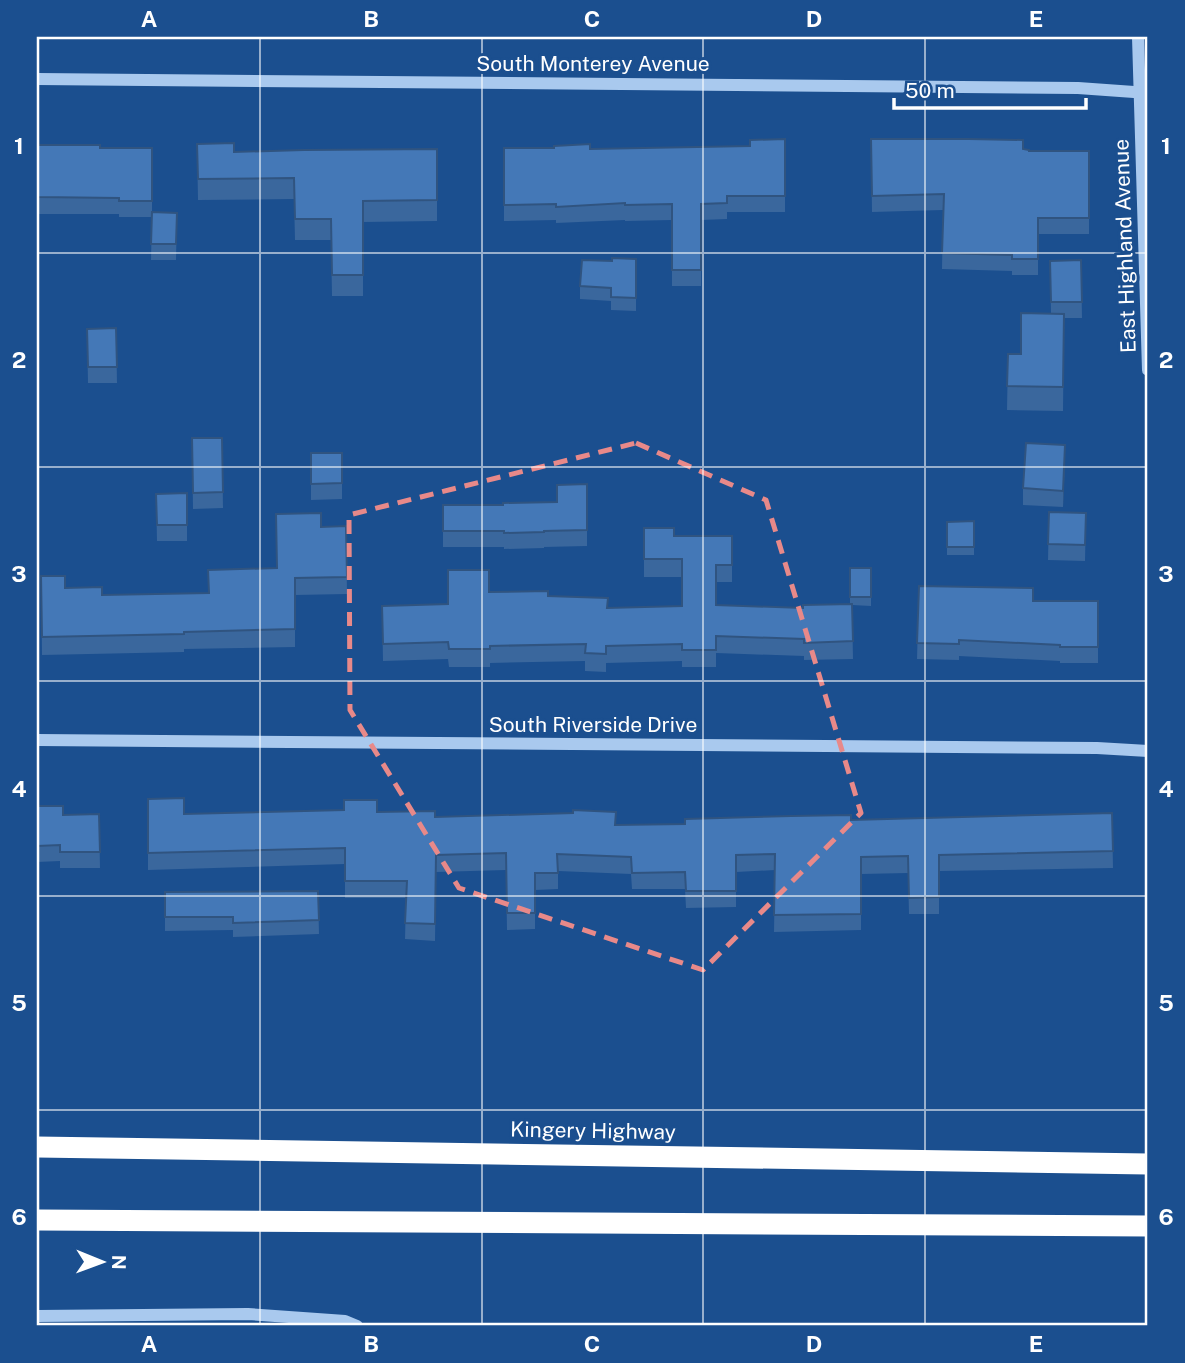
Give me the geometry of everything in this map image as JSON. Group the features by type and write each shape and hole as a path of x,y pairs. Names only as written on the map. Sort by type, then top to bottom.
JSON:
{"highway":[{"name":"Kingery Highway","path":"37,1147 1148,1164"},
{"path":"37,1220 1148,1226"}],"street":[{"name":"East Highland Avenue","path":"1138,37 1144,92 1148,370"},
{"name":"South Monterey Avenue","path":"37,79 1064,88 1144,92"},
{"name":"South Riverside Drive","path":"37,740 1083,748 1148,751"},
{"path":"37,1316 248,1314 345,1321 357,1326"}],"highlighted area":[{"path":"636,443 766,500 861,813 703,970 459,888 350,710 349,515"}],"building":[{"path":"785,139 785,196 727,196 727,203 701,204 701,270 672,270 672,204 625,203 556,207 556,204 504,205 504,148 554,148 590,144 590,149 750,146 750,140"},
{"path":"871,139 1023,140 1023,149 1029,151 1089,151 1089,218 1038,218 1038,259 1012,259 1012,255 942,253 944,194 872,196"},
{"path":"234,143 234,152 437,149 437,200 363,201 363,275 332,275 331,219 295,219 294,178 198,179 197,144"},
{"path":"37,145 152,148 152,201 37,197"},
{"path":"152,212 177,213 176,244 151,244"},
{"path":"612,258 636,259 636,298 611,297 611,288 580,286 582,260 612,261"},
{"path":"1081,260 1082,302 1051,302 1050,261"},
{"path":"1021,313 1064,314 1063,387 1007,386 1008,354 1021,354"},
{"path":"116,328 117,367 88,367 87,329"},
{"path":"192,438 222,438 223,492 193,493"},
{"path":"1026,443 1065,445 1063,491 1023,488"},
{"path":"311,453 342,453 342,483 311,484"},
{"path":"587,484 587,530 504,533 443,531 443,505 557,502 557,485"},
{"path":"187,493 187,525 157,525 156,494"},
{"path":"1049,512 1086,513 1085,545 1048,544"},
{"path":"321,513 321,527 346,526 347,577 295,578 295,629 42,637 41,576 65,576 65,588 102,587 102,595 209,593 208,570 277,568 276,514"},
{"path":"974,521 974,547 947,547 947,522"},
{"path":"644,528 674,528 674,536 732,536 732,565 716,565 716,605 803,608 803,605 852,604 853,641 804,643 804,639 716,636 716,650 682,650 682,644 606,646 606,654 585,653 586,644 449,649 448,642 383,644 382,606 448,604 448,570 489,570 489,592 548,591 548,596 608,598 607,608 682,606 682,559 644,559"},
{"path":"850,568 871,568 871,597 850,597"},
{"path":"919,586 1033,588 1033,601 1098,601 1098,647 959,640 959,644 917,643"},
{"path":"184,798 184,814 344,810 344,800 377,800 377,812 435,811 435,817 573,813 573,810 616,812 615,825 685,824 685,819 791,816 851,815 851,820 1112,813 1113,851 939,855 939,897 909,898 908,856 861,857 861,914 774,915 775,854 736,855 736,891 686,891 685,872 632,873 631,857 557,854 558,873 535,873 535,913 507,913 506,853 436,855 435,924 405,923 407,881 345,881 345,848 148,853 148,799"},
{"path":"37,806 63,806 63,815 99,814 100,852 60,852 60,845 37,846"},
{"path":"318,891 319,920 233,923 233,917 165,917 165,892"}]}
